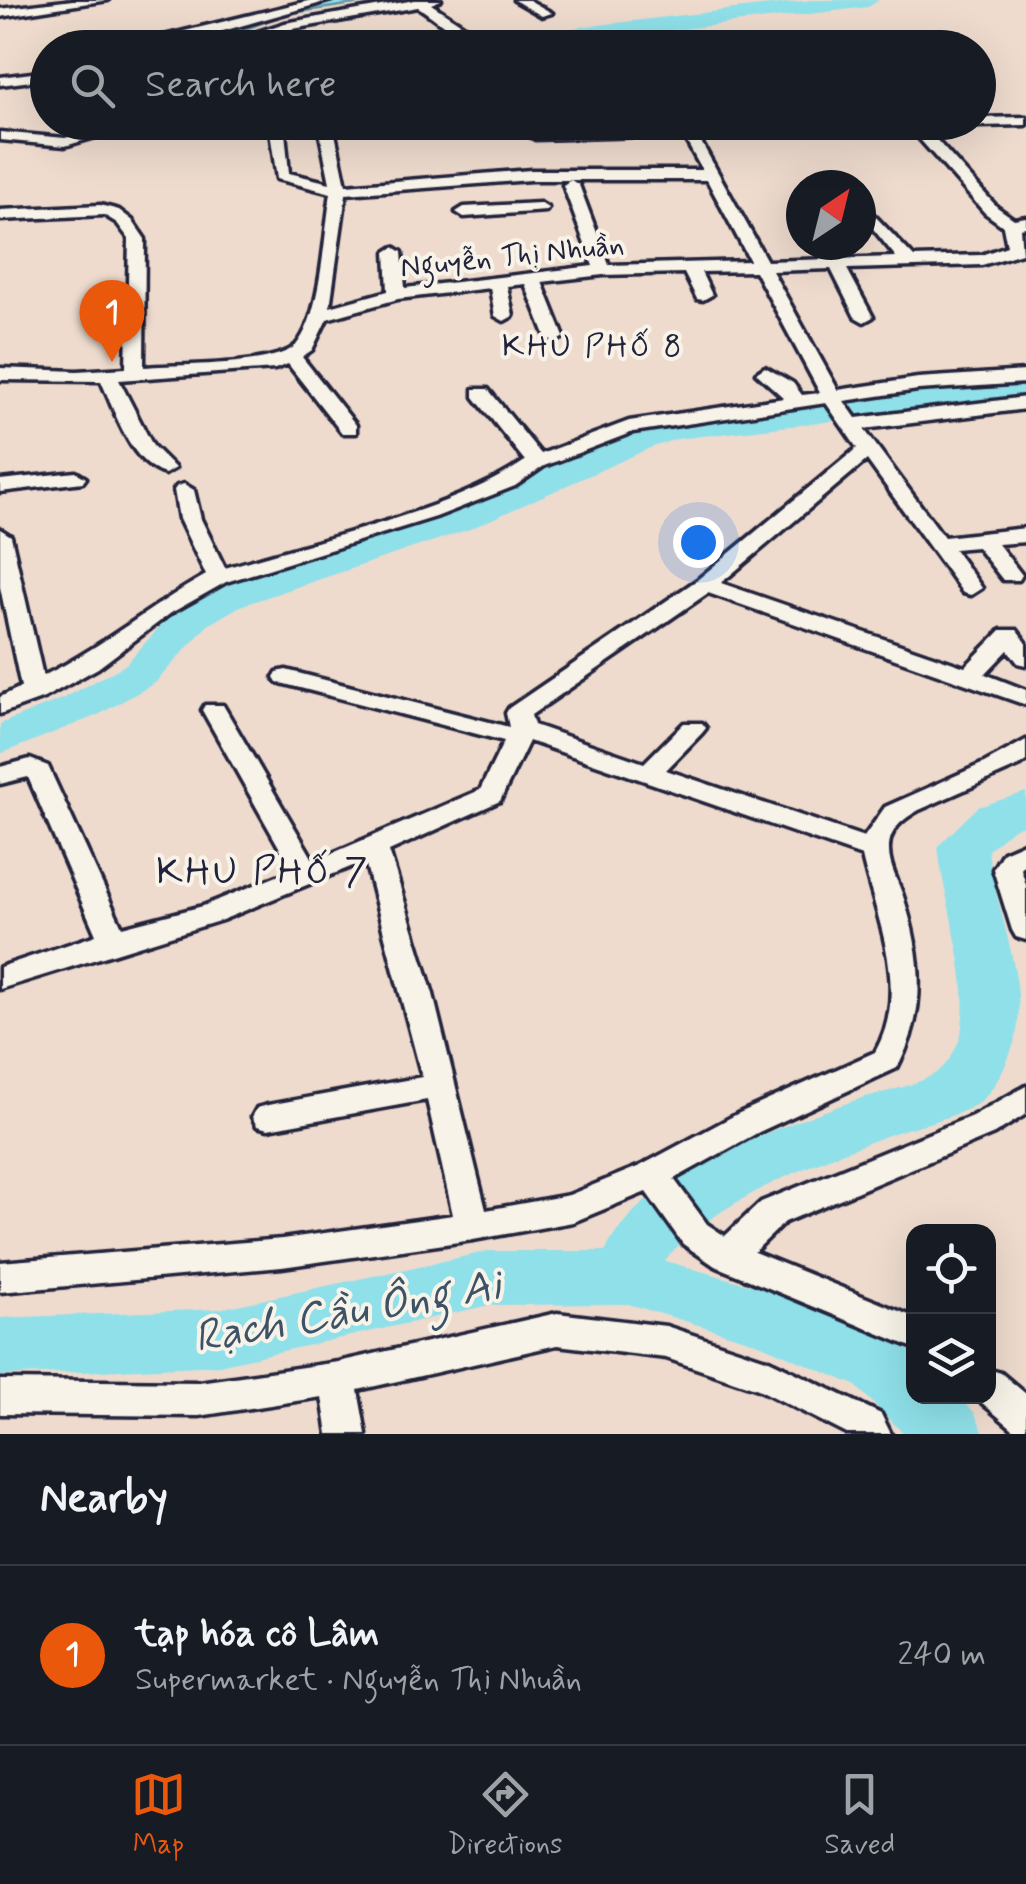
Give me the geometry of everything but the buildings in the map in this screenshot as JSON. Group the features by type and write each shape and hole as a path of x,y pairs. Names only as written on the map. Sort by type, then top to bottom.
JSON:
{"street":[{"path":"0,13 30,5 102,0"},
{"path":"208,30 263,7 326,0"},
{"path":"520,0 546,14"},
{"path":"274,30 428,1 464,30"},
{"path":"348,16 373,28"},
{"path":"0,81 30,77"},
{"path":"996,110 1026,111"},
{"path":"996,122 1026,121"},
{"path":"0,136 30,139"},
{"path":"44,140 73,140"},
{"path":"279,140 282,176 338,190 531,175 713,174"},
{"path":"0,386 107,374 275,363 293,358 303,350 320,316 338,190 328,140"},
{"path":"693,140 842,412 971,588"},
{"path":"928,140 991,210 1019,223"},
{"path":"464,212 542,213 531,175"},
{"path":"572,184 603,270"},
{"path":"0,215 100,210 116,212 126,220 137,239 136,372"},
{"path":"876,222 912,264"},
{"name":"Nguyễn Thị Nhuần","path":"320,316 397,294 446,296 498,282 603,270 982,260 1021,251 1019,223"},
{"path":"394,252 397,294"},
{"path":"837,265 864,317"},
{"path":"690,266 703,295"},
{"path":"532,279 555,337"},
{"path":"498,282 504,316"},
{"path":"293,358 348,429"},
{"path":"765,373 786,388 798,403"},
{"path":"0,374 78,377"},
{"path":"107,374 144,449 165,468"},
{"path":"842,412 918,384 1026,377"},
{"path":"480,393 537,462"},
{"path":"0,707 90,663 164,608 218,577 428,512 508,482 537,462 629,427 798,403 842,412 1026,403"},
{"path":"0,978 113,940 212,913 491,794 520,733 518,714 706,585 868,448"},
{"path":"0,486 76,478"},
{"path":"184,490 190,519 218,577"},
{"path":"938,544 1026,535"},
{"path":"0,536 35,693"},
{"path":"982,539 1010,575"},
{"path":"706,585 805,616 967,680 1026,698"},
{"path":"967,680 1009,635 1026,658"},
{"path":"286,677 520,733 874,850"},
{"path":"214,710 308,874"},
{"path":"650,773 693,728"},
{"path":"0,1277 282,1253 573,1208 657,1184 748,1123 873,1068 895,1047 902,1002 904,944 874,850 884,822 897,809 961,784 1026,748"},
{"path":"0,776 30,767 39,772 113,940"},
{"path":"374,847 418,994 472,1226"},
{"path":"1026,851 1013,858 1008,869 1026,930"},
{"path":"268,1118 440,1086"},
{"path":"727,1256 773,1212 983,1125 1026,1098"},
{"path":"657,1184 695,1234 727,1256 906,1330"},
{"path":"0,1397 199,1399 338,1378 558,1329 666,1342 769,1376 868,1426 872,1434"},
{"path":"338,1378 347,1434"},
{"path":"996,1392 1026,1417"}],"water":[{"path":"382,0 286,14 243,30 211,30 303,4"}],"waterway":[{"path":"614,30 868,0"},
{"path":"996,117 1026,116"},
{"path":"0,740 82,706 140,674 193,616 225,597 456,521 637,440 672,429 1026,389"},
{"path":"628,1277 638,1247 664,1218 729,1180 835,1131 958,1088 977,1064 990,1030 989,965 968,895 963,846 995,818 1026,807"},
{"name":"Rạch Cầu Ông Ai","path":"0,1347 219,1337 490,1278 628,1277"},
{"name":"Rạch Cầu Ông Ai","path":"628,1277 765,1317 878,1364 950,1434"}],"place":[{"name":"tạp hóa cô Lâm","path":"112,362"}],"district":[{"name":"KHU PHỐ 8","path":"593,345"},
{"name":"KHU PHỐ 7","path":"263,870"}]}
